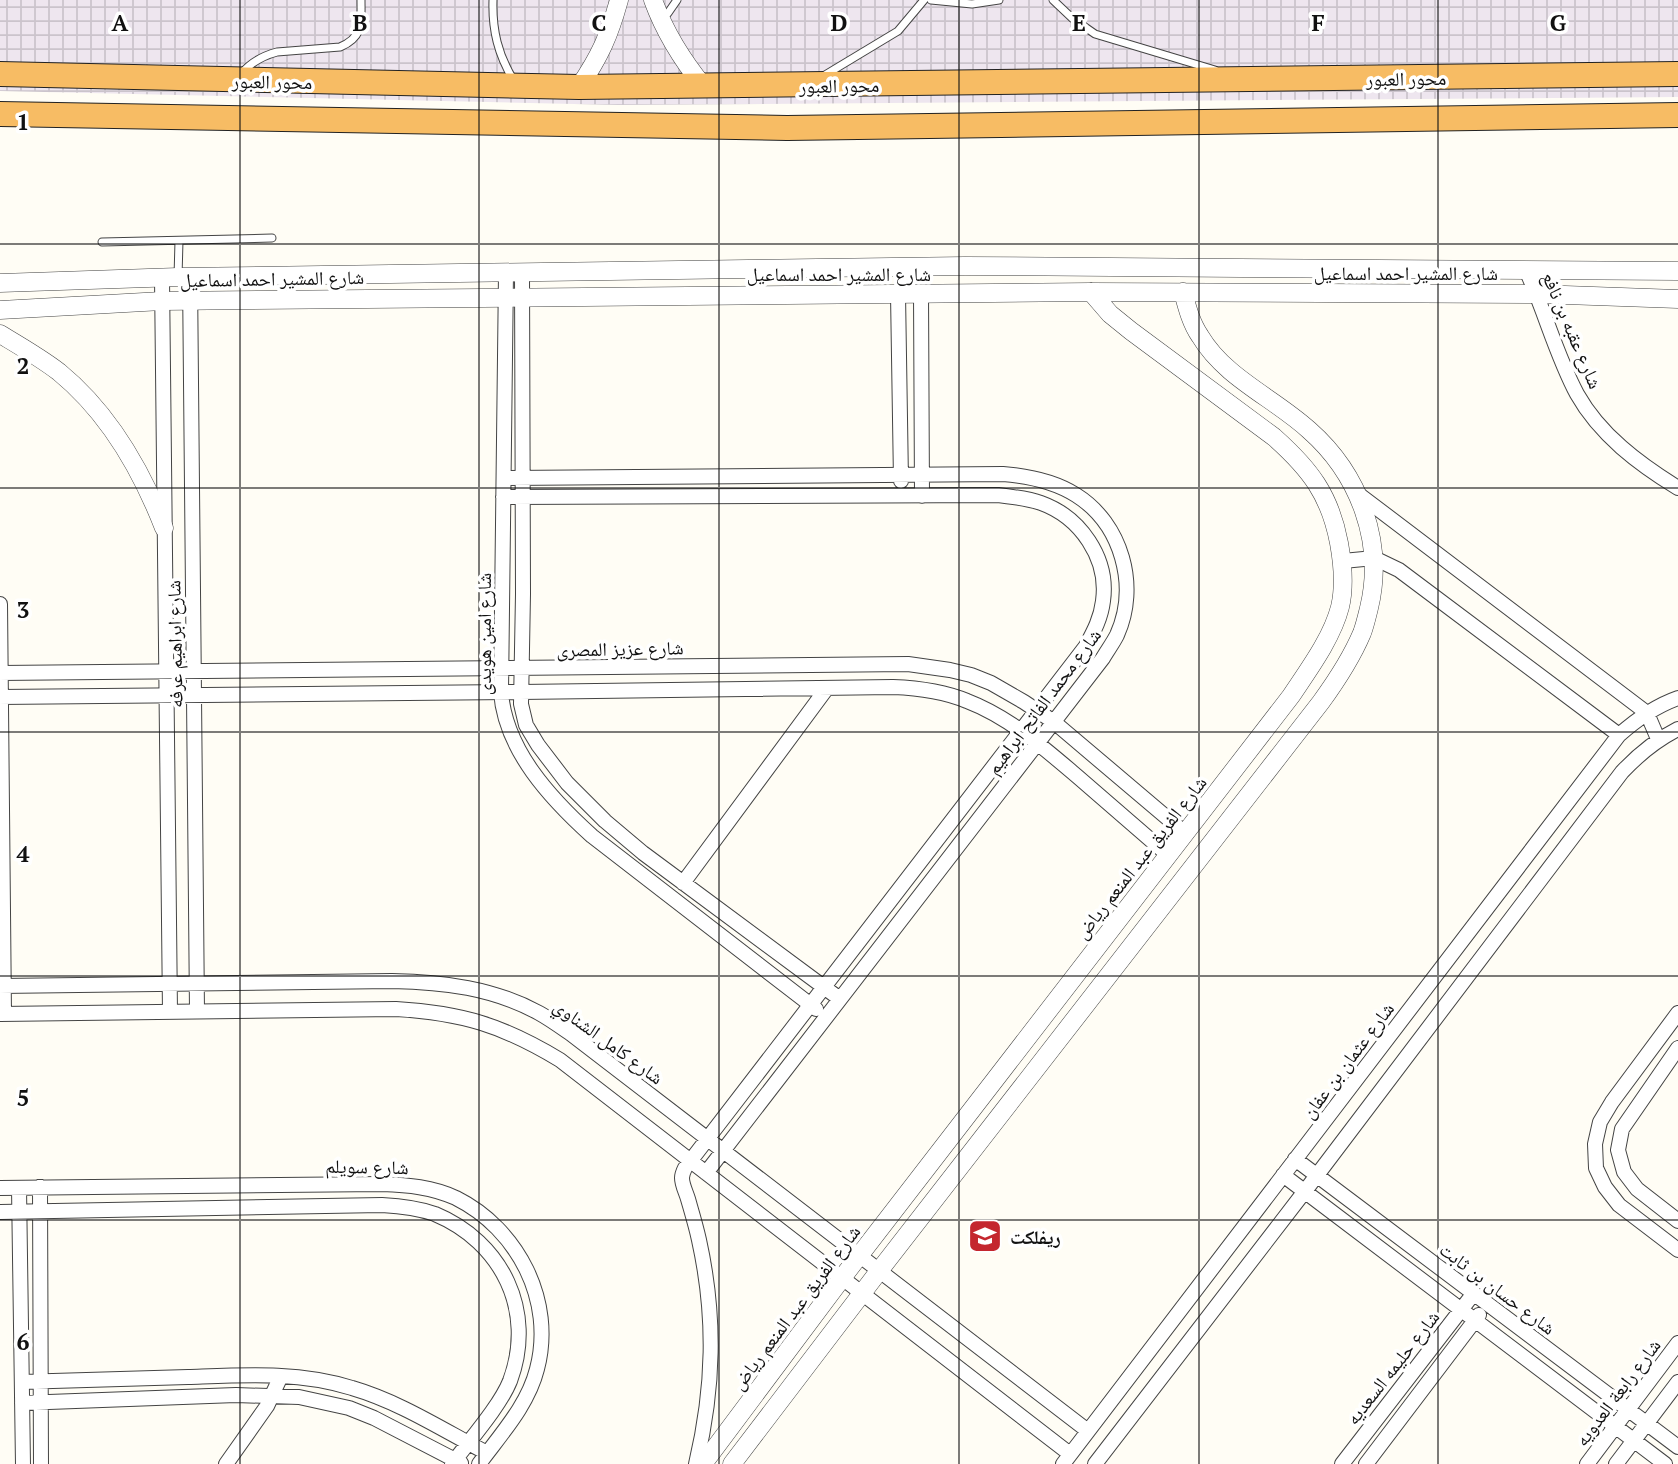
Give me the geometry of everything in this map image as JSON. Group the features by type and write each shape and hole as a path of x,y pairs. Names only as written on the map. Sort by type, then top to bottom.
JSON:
{"highway":[{"name":"محور العبور","path":"0,74 518,87 806,86 1678,74"},
{"name":"محور العبور","path":"0,114 787,128 1678,115"}],"street":[{"path":"579,87 597,60 611,30 619,0"},
{"path":"653,0 673,44 704,87"},
{"name":"شارع المشير احمد اسماعيل","path":"0,283 177,277 965,266 1678,271"},
{"name":"شارع عقبه بن نافع","path":"1526,270 1578,396 1627,454 1678,488"},
{"name":"شارع امين هويدى","path":"514,273 523,478 521,692 523,715 531,734 567,783 605,821 643,853 840,999"},
{"name":"شارع ابراهيم عرفه","path":"170,1012 162,301 177,277 190,301 197,1011"},
{"name":"شارع الفريق عبد المنعم رياض","path":"702,1464 842,1278 1291,696 1326,641 1339,608 1344,578 1335,520 1310,474 1274,437 1131,331 1110,314 1091,292"},
{"path":"732,1464 1312,713 1346,667 1363,631 1373,592 1374,558 1368,522 1357,493 1334,456 1309,430 1214,356 1189,315 1183,292"},
{"path":"921,293 922,496"},
{"name":"شارع المشير احمد اسماعيل","path":"0,310 162,301 921,293 1537,294 1678,299"},
{"path":"898,294 901,496"},
{"name":"شارع امين هويدى","path":"514,296 503,497 501,692 505,720 523,756 544,786 575,821 619,859 826,1017"},
{"path":"0,334 59,372 87,398 112,428 134,462 164,528"},
{"path":"899,379 921,380"},
{"path":"1310,474 1316,462 1334,456"},
{"name":"شارع محمد الفاتح ابراهيم","path":"504,478 1003,474 1035,478 1077,495 1098,513 1114,535 1121,552 1127,593 1116,635 1103,658 706,1173"},
{"path":"594,478 594,497"},
{"path":"1357,493 1647,713 1658,739"},
{"name":"شارع محمد الفاتح ابراهيم","path":"503,497 1020,497 1041,503 1063,514 1082,531 1095,551 1103,575 1104,600 1098,624 1086,646 690,1161"},
{"path":"1343,561 1374,558 1399,570 1619,735"},
{"path":"502,594 523,594"},
{"path":"0,604 2,1014 396,1009 430,1011 498,1028 530,1042 560,1060 842,1278 1066,1459"},
{"name":"شارع عزيز المصرى","path":"0,673 908,664 940,668 971,675 1010,693 1037,710 1185,833"},
{"path":"683,883 827,688"},
{"path":"0,697 919,688 969,701 1021,731 1168,855"},
{"name":"شارع عثمان بن عفان","path":"1066,1459 1619,735 1647,713 1678,698"},
{"path":"1095,1464 1622,772 1658,739 1678,729"},
{"name":"شارع كامل الشناوي","path":"2,986 431,982 468,987 505,997 539,1013 571,1034 1087,1432"},
{"path":"1678,1013 1612,1102 1600,1122 1595,1144 1597,1168 1605,1187 1619,1205 1678,1250"},
{"path":"1678,1048 1622,1129 1618,1150 1624,1172 1637,1189 1678,1221"},
{"name":"شارع حسان بن ثابت","path":"1295,1158 1678,1447"},
{"path":"690,1161 682,1176 705,1268 711,1311 712,1353 709,1394 696,1464"},
{"name":"شارع حسان بن ثابت","path":"1283,1175 1665,1464"},
{"name":"شارع سويلم","path":"0,1188 412,1185 445,1194 475,1210 511,1243 525,1265 541,1316 542,1342 529,1393 483,1459"},
{"path":"40,1187 41,1464"},
{"path":"19,1188 23,1464"},
{"name":"شارع سويلم","path":"0,1212 382,1205 408,1207 432,1213 456,1224 494,1257 508,1280 516,1305 519,1331 517,1357 509,1383 456,1463"},
{"name":"شارع حليمه السعديه","path":"1342,1464 1474,1293"},
{"name":"شارع حليمه السعديه","path":"1366,1464 1488,1304"},
{"name":"شارع رابعة العدويه","path":"1587,1464 1678,1343"},
{"path":"22,1382 236,1376 305,1378 353,1388 398,1406 467,1443 483,1459"},
{"path":"226,1464 273,1395 281,1376"},
{"path":"1616,1464 1678,1382"},
{"path":"22,1403 236,1395 299,1397 349,1408 397,1429 456,1463"}],"lane":[{"path":"236,80 249,65 267,54 349,44 360,30 361,0"},
{"path":"493,0 492,18 496,42 505,66 518,87"},
{"path":"660,19 677,0"},
{"path":"806,86 898,31 924,0"},
{"path":"931,0 972,4 999,0"},
{"path":"1053,0 1095,34 1245,80"},
{"path":"102,242 272,238"},
{"path":"177,277 179,241"}],"shaded area":[{"path":"0,0 1678,0 1678,97 618,105 0,91"}],"place":[{"name":"ريفلكت","path":"985,1236"}]}
